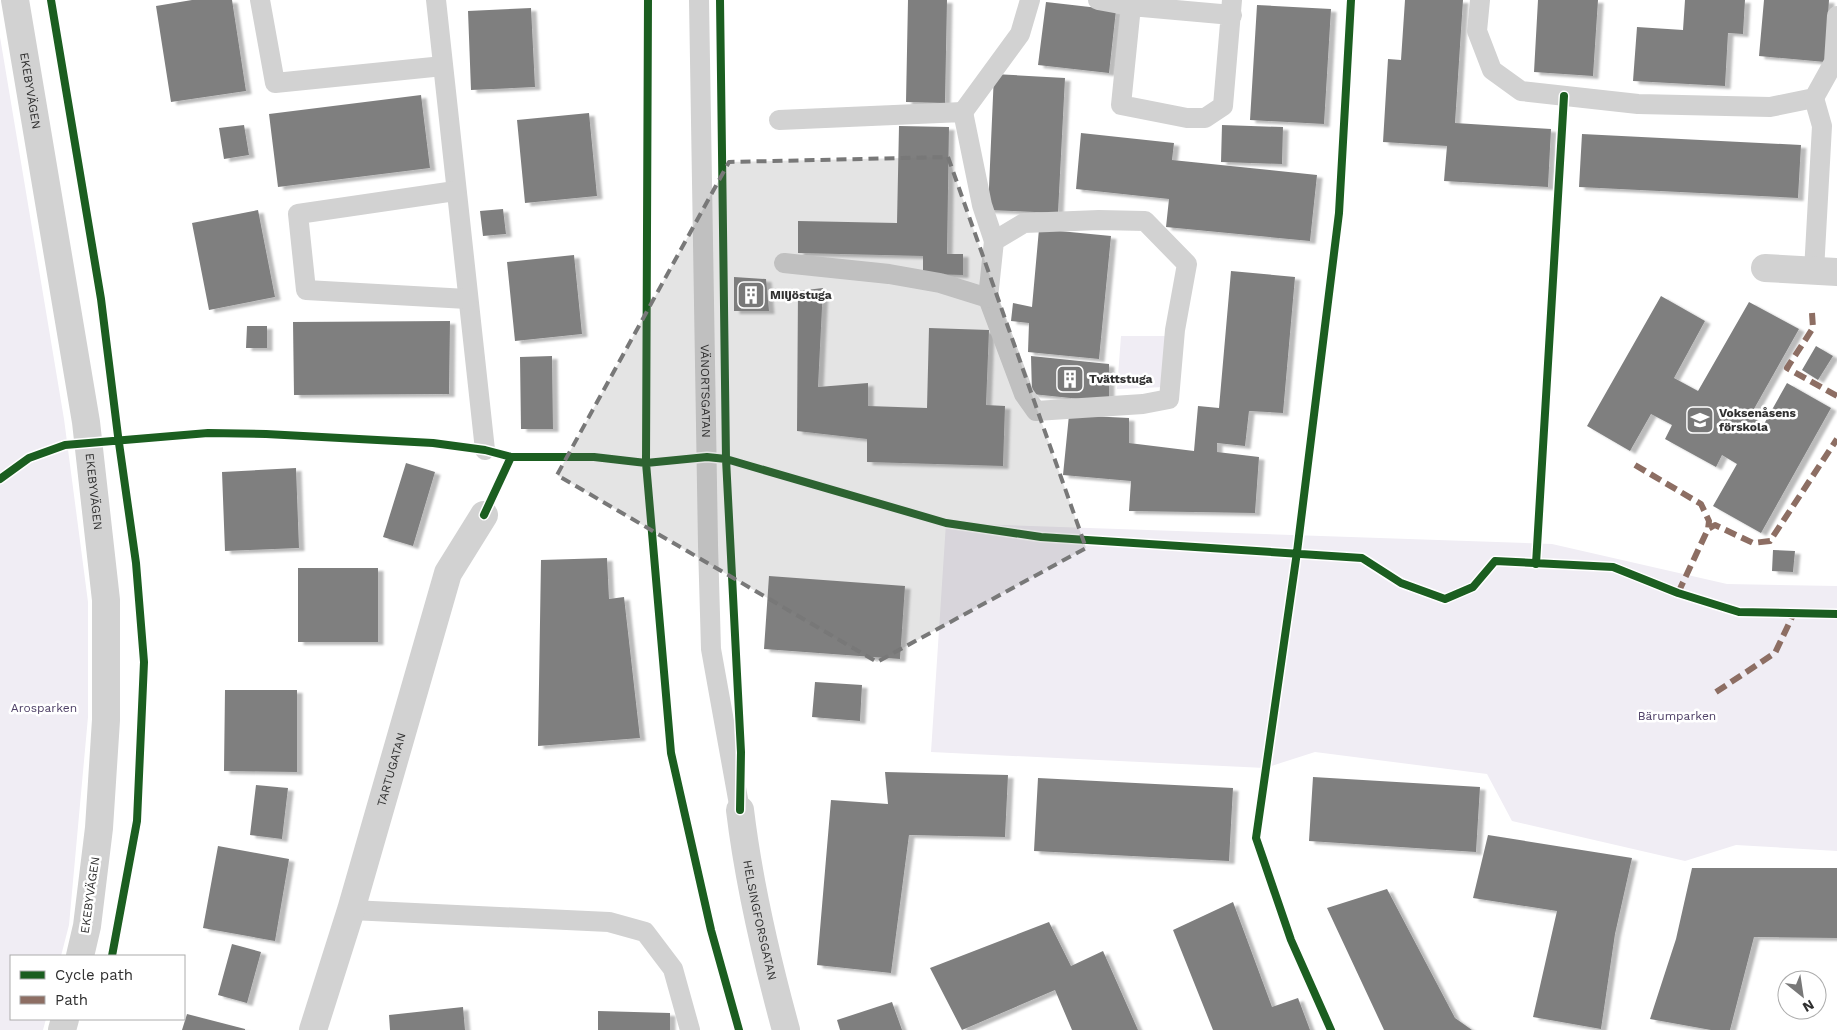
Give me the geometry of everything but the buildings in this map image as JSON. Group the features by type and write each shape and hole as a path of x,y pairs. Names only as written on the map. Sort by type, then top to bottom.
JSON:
{"street":[{"name":"EKEBYVÄGEN","path":"14,0 86,422 106,600 106,720 99,828 87,926 80,955"},
{"path":"1765,268 1825,271"},
{"name":"TARTUGATAN","path":"313,1030 448,573 484,515"},
{"name":"HELSINGFORSGATAN","path":"740,810 748,874 768,965 786,1030"}],"lane":[{"path":"260,0 275,83 443,66"},
{"path":"436,0 467,299 485,450"},
{"name":"VÄNORTSGATAN","path":"699,0 711,649 740,810"},
{"path":"994,242 1024,223 1099,220 1145,221 1187,264 1175,330 1169,398 1142,404 1036,411 1024,394 988,298 994,242 982,205 964,112 1020,34 1030,0"},
{"path":"1098,0 1131,6 1232,8 1224,106 1205,118 1187,118 1121,105 1131,6"},
{"path":"1480,0 1477,31 1492,70 1521,90 1638,104 1666,105 1770,107 1814,98"},
{"path":"1825,271 1822,126 1814,98 1834,62 1837,16"},
{"path":"780,120 964,112"},
{"path":"456,191 298,214 306,290 467,299"},
{"path":"784,263 889,274 940,283 988,298"},
{"path":"350,910 608,922 646,932 673,969 690,1030"}],"highlighted area":[{"path":"948,157 1086,548 877,662 557,475 729,162"}],"green space":[{"name":"Arosparken","path":"0,37 64,419 88,602 88,717 69,925 61,955 10,955 10,1020 46,1020 43,1030 0,1030"},
{"path":"1121,336 1169,336 1166,387 1117,389"},
{"name":"Bärumparken","path":"946,523 1552,544 1727,584 1837,586 1837,851 1736,845 1685,861 1512,821 1487,774 1315,752 1265,768 931,752"}],"marked path":[{"path":"1812,313 1813,328 1787,368 1837,396"},
{"path":"1678,593 1708,529 1715,525 1753,543 1770,541 1837,439"},
{"path":"1635,465 1701,504 1709,521 1708,529"},
{"path":"1716,692 1775,653 1794,613"}],"cycle path":[{"path":"51,0 101,299 136,563 144,662 137,821 112,955"},
{"path":"648,0 646,463 671,753 711,930 739,1030"},
{"path":"720,0 726,459 741,752 740,810"},
{"path":"1331,1030 1291,940 1256,838 1297,552 1339,213 1351,0"},
{"path":"1536,564 1564,96"},
{"path":"0,479 29,458 65,445 208,433 266,434 433,443 485,450 511,457 594,457 646,463 707,457 726,459 946,523 1041,537 1362,558 1401,583 1445,599 1473,587 1495,561 1613,567 1678,593 1739,612 1837,614"},
{"path":"484,515 511,457"}],"place":[{"name":"Miljöstuga","path":"751,295"},
{"name":"Tvättstuga","path":"1070,379"},
{"name":"Voksenåsens förskola","path":"1700,420"}]}
